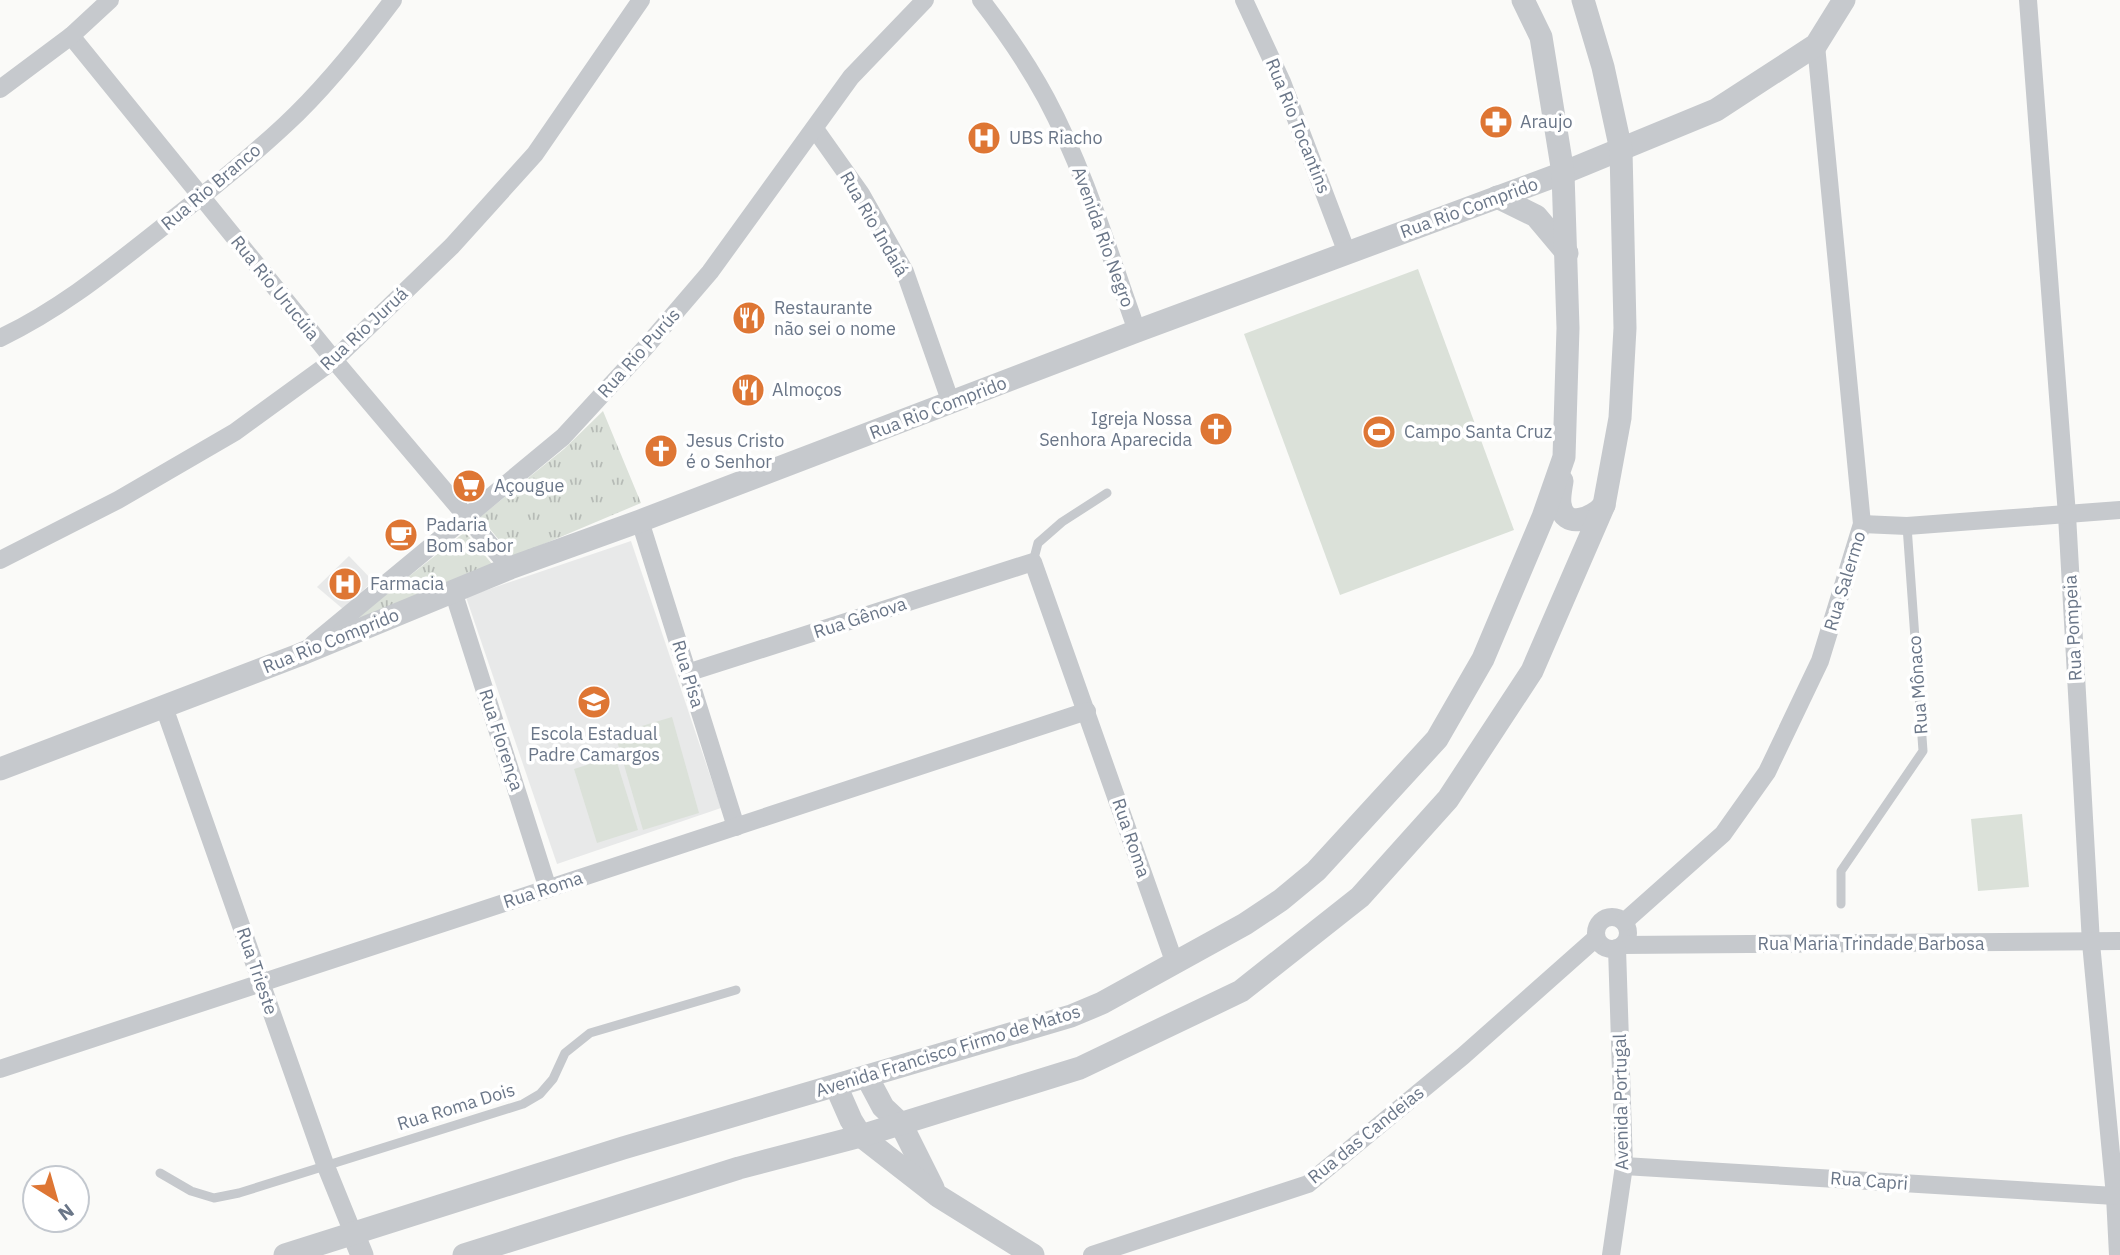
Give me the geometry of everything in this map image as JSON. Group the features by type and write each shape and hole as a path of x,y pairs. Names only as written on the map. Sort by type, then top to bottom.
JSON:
{"street":[{"path":"0,89 71,36 110,0"},
{"name":"Rua Rio Branco","path":"0,338 30,324 94,281 201,197 286,124 335,72 393,0"},
{"name":"Rua Rio Juruá","path":"0,559 118,500 235,432 334,360 452,246 535,154 641,0"},
{"name":"Rua Rio Purús","path":"299,655 563,437 710,272 851,77 925,0"},
{"name":"Avenida Rio Negro","path":"981,0 1011,39 1047,99 1085,184 1138,331"},
{"name":"Rua Rio Tocantins","path":"1244,0 1283,82 1348,253"},
{"name":"Avenida Francisco Firmo de Matos","path":"285,1255 623,1147 1071,1016 1102,1003 1245,924 1316,872 1437,739 1483,659 1543,517 1564,457 1568,328 1563,173 1541,37 1523,0"},
{"path":"464,1255 739,1168 861,1136 1080,1069 1241,991 1360,897 1448,799 1532,671 1604,505 1620,418 1625,328 1621,150 1603,67 1583,0"},
{"name":"Rua Rio Comprido","path":"0,769 299,655 510,568 1621,150 1716,110 1816,45 1844,0"},
{"name":"Rua Pompeia","path":"2028,0 2067,514 2091,943 2118,1255"},
{"name":"Rua Rio Urucúia","path":"71,36 334,360 510,568"},
{"name":"Rua Salermo","path":"1624,922 1723,834 1767,772 1820,661 1862,524 1816,45"},
{"name":"Rua Rio Indaiá","path":"815,129 861,194 905,272 951,403"},
{"path":"1497,197 1536,216 1567,253"},
{"path":"1564,457 1560,504 1565,515 1583,520 1604,505"},
{"path":"1862,524 1907,526 2120,510"},
{"name":"Rua Pisa","path":"640,521 736,827"},
{"name":"Rua Roma","path":"1033,562 1175,964"},
{"name":"Rua Gênova","path":"688,673 1033,562"},
{"name":"Rua Florença","path":"453,590 548,889"},
{"name":"Rua Trieste","path":"164,708 325,1164 353,1233"},
{"name":"Rua Roma","path":"0,1069 1087,711"},
{"path":"1607,917 1619,918 1624,922 1628,934 1620,947 1604,947 1596,938 1597,925 1607,917"},
{"name":"Rua das Candeias","path":"1092,1255 1308,1184 1463,1056 1596,938"},
{"name":"Rua Maria Trindade Barbosa","path":"1620,947 2120,941"},
{"name":"Avenida Portugal","path":"1611,1255 1624,1166 1620,947"},
{"path":"867,1077 883,1107 901,1124 938,1196"},
{"path":"836,1086 861,1136 938,1196 1033,1255"},
{"name":"Rua Capri","path":"1624,1166 2115,1196"},
{"path":"353,1233 362,1255"}],"lane":[{"path":"1033,562 1038,543 1062,522 1107,493"},
{"name":"Rua Mônaco","path":"1841,904 1841,871 1923,751 1907,526"},
{"name":"Rua Roma Dois","path":"160,1173 191,1191 214,1198 239,1193 523,1104 540,1094 553,1079 565,1053 590,1033 736,990"}],"shaded area":[{"name":"Escola Estadual Padre Camargos","path":"631,541 721,808 557,864 466,597"},
{"name":"Farmacia","path":"349,556 373,581 343,609 317,587"}],"green space":[{"name":"Campo Santa Cruz","path":"1418,269 1514,530 1340,595 1244,334"},
{"path":"603,411 641,503 513,557 480,517 564,449"},
{"path":"465,532 493,565 350,623"},
{"path":"672,717 699,813 643,830 615,734"},
{"path":"615,756 638,830 597,843 574,769"},
{"path":"2022,814 2029,887 1978,891 1971,819"}],"place":[{"name":"Araujo","path":"1496,122"},
{"name":"UBS Riacho","path":"984,138"},
{"name":"Restaurante não sei o nome","path":"749,318"},
{"name":"Almoços","path":"748,390"},
{"name":"Igreja Nossa Senhora Aparecida","path":"1216,429"},
{"name":"Campo Santa Cruz","path":"1379,432"},
{"name":"Jesus Cristo é o Senhor","path":"661,451"},
{"name":"Açougue","path":"469,486"},
{"name":"Padaria Bom sabor","path":"401,535"},
{"name":"Farmacia","path":"345,584"},
{"name":"Escola Estadual Padre Camargos","path":"594,702"}]}
